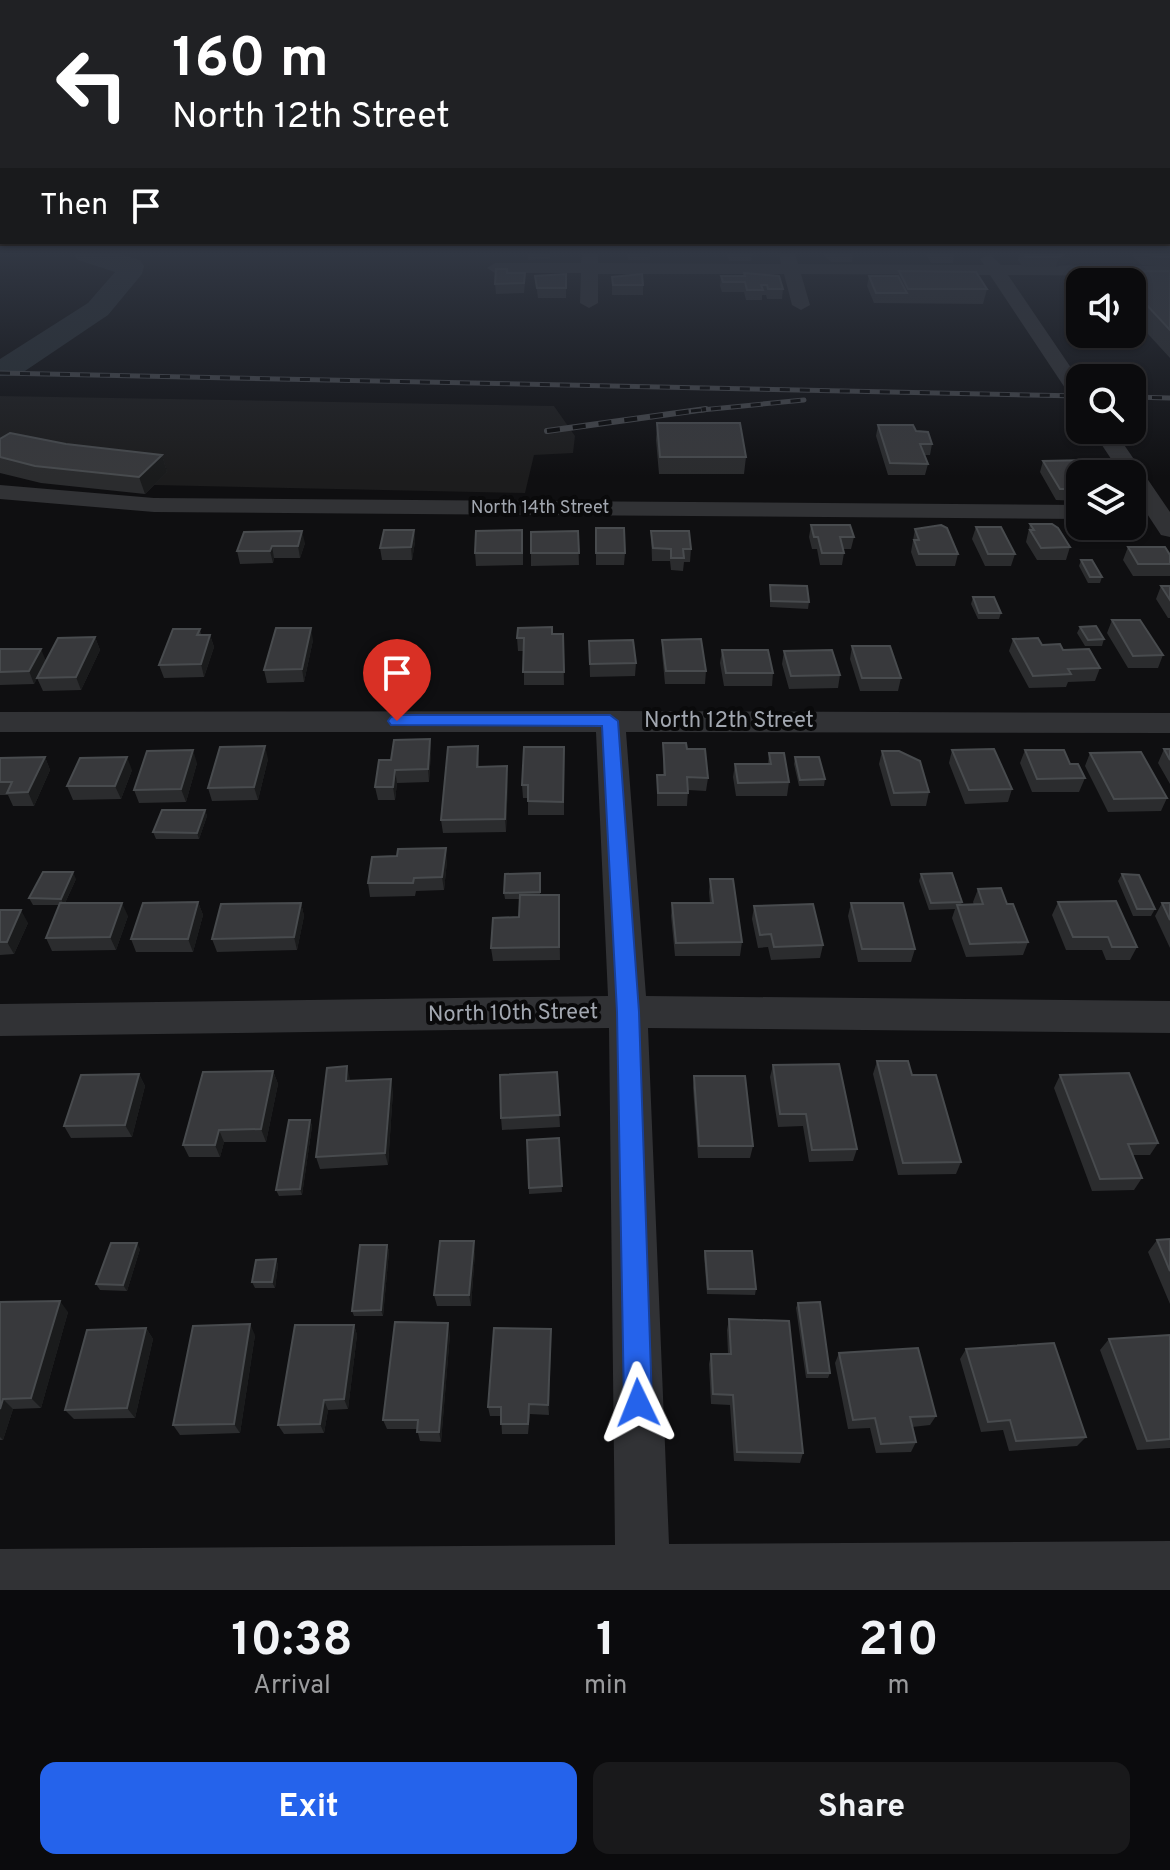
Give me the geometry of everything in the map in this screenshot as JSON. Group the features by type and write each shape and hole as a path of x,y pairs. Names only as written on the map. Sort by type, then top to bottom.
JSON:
{"street":[{"path":"1035,328 1066,375"},
{"path":"1113,444 1166,519"},
{"name":"North 14th Street","path":"0,492 154,505 1066,512"},
{"path":"1146,515 1166,519"},
{"path":"610,721 628,1012 643,1581"},
{"name":"North 12th Street","path":"0,722 1170,723"},
{"name":"North 10th Street","path":"0,1020 628,1012 1170,1017"},
{"path":"0,1576 643,1581 1170,1568"}],"shaded area":[{"path":"0,396 554,406 575,436 573,453 534,455 525,493 154,485 166,473 0,461"}],"building":[{"path":"657,423 740,423 746,457 660,457"},
{"path":"878,425 913,425 916,431 928,432 932,444 920,444 928,464 890,463"},
{"path":"10,433 66,444 162,455 139,477 35,466 0,457 0,439"},
{"path":"1043,461 1066,461 1066,489 1060,489"},
{"path":"1030,524 1052,524 1070,547 1041,548 1030,530 1034,530"},
{"path":"811,525 850,525 854,537 840,537 844,553 822,553"},
{"path":"941,525 947,528 958,554 919,554 914,540 919,540 915,529"},
{"path":"976,527 1001,527 1015,554 988,554"},
{"path":"596,528 624,528 625,553 596,553"},
{"path":"384,530 414,530 411,547 380,548"},
{"path":"522,530 522,553 475,553 476,531"},
{"path":"302,531 298,546 272,546 270,551 237,551 244,532"},
{"path":"578,531 579,553 531,553 531,532"},
{"path":"651,531 689,531 691,549 683,549 684,558 671,558 671,549 653,548"},
{"path":"1128,547 1165,547 1170,555 1170,564 1138,564"},
{"path":"1081,560 1092,560 1102,577 1090,577"},
{"path":"770,585 807,586 809,602 771,601"},
{"path":"1161,586 1170,586 1170,600"},
{"path":"973,597 994,597 1001,613 979,613"},
{"path":"1112,620 1140,620 1163,655 1133,656"},
{"path":"1096,626 1104,639 1088,640 1080,627"},
{"path":"552,627 552,634 563,634 564,672 523,672 524,638 517,638 518,628"},
{"path":"276,628 311,628 302,669 264,670"},
{"path":"173,629 200,629 197,635 210,635 201,664 159,665"},
{"path":"95,637 76,677 37,678 58,638"},
{"path":"1038,638 1042,645 1060,644 1063,650 1089,649 1100,668 1068,669 1071,674 1033,676 1013,639"},
{"path":"701,639 706,671 666,671 662,640"},
{"path":"633,640 636,663 590,664 589,641"},
{"path":"852,646 890,646 901,678 862,678"},
{"path":"0,649 41,649 29,671 0,672"},
{"path":"722,650 768,650 773,673 726,673"},
{"path":"832,650 840,675 791,676 784,651"},
{"path":"430,739 428,769 395,770 393,787 375,787 379,760 391,760 394,740"},
{"path":"663,743 686,743 687,749 705,749 708,778 687,777 688,793 658,793 657,775 665,775"},
{"path":"265,746 254,787 208,788 220,747"},
{"path":"478,746 477,767 507,766 505,819 441,820 448,747"},
{"path":"524,747 564,747 563,802 528,801 528,785 522,785"},
{"path":"994,749 1012,789 969,790 952,750"},
{"path":"193,750 181,789 134,790 147,751"},
{"path":"1025,750 1064,750 1070,764 1078,764 1085,778 1037,779"},
{"path":"882,751 899,751 920,761 929,792 894,793"},
{"path":"1141,752 1167,798 1114,799 1090,753"},
{"path":"769,753 784,753 789,782 738,783 735,764 771,764"},
{"path":"45,757 28,792 7,793 12,782 0,782 0,758"},
{"path":"127,757 115,786 67,786 80,758"},
{"path":"795,757 819,757 825,779 800,780"},
{"path":"162,810 205,810 197,833 153,832"},
{"path":"446,848 442,877 414,878 413,883 368,883 372,857 397,856 398,849"},
{"path":"43,872 73,872 61,899 29,898"},
{"path":"540,873 540,892 504,893 505,874"},
{"path":"952,873 962,902 931,903 921,874"},
{"path":"1122,874 1139,875 1155,909 1137,909"},
{"path":"710,879 733,879 742,942 676,943 672,903 713,903"},
{"path":"1001,888 1007,904 1013,904 1028,942 970,944 957,905 983,904 978,889"},
{"path":"520,895 559,895 559,947 491,948 493,918 519,917"},
{"path":"1116,901 1137,947 1112,947 1108,937 1073,937 1058,902"},
{"path":"198,902 188,939 131,939 143,903"},
{"path":"60,903 122,903 110,937 46,938"},
{"path":"301,903 294,937 212,939 221,904"},
{"path":"851,903 903,903 915,949 862,949"},
{"path":"1162,903 1170,903 1170,920"},
{"path":"813,904 823,945 774,947 771,934 760,935 754,906"},
{"path":"0,910 21,910 7,942 0,942"},
{"path":"877,1061 908,1061 912,1075 936,1075 961,1162 903,1163"},
{"path":"839,1064 857,1149 812,1150 806,1114 780,1114 773,1065"},
{"path":"347,1066 346,1081 391,1079 385,1153 316,1157 327,1068"},
{"path":"273,1071 261,1129 219,1130 215,1145 183,1145 203,1072"},
{"path":"557,1072 560,1115 501,1118 500,1075"},
{"path":"1129,1073 1158,1143 1128,1144 1142,1178 1100,1179 1060,1075"},
{"path":"139,1074 125,1125 64,1126 81,1075"},
{"path":"694,1076 745,1076 753,1146 699,1146"},
{"path":"289,1120 310,1120 300,1189 276,1190"},
{"path":"559,1138 562,1186 529,1188 527,1140"},
{"path":"1170,1239 1170,1271 1157,1240"},
{"path":"440,1241 474,1241 469,1295 434,1295"},
{"path":"111,1243 137,1243 123,1285 96,1284"},
{"path":"360,1245 387,1245 381,1310 352,1311"},
{"path":"705,1251 752,1251 756,1289 708,1289"},
{"path":"276,1259 272,1282 252,1282 256,1260"},
{"path":"60,1301 31,1398 3,1399 0,1409 0,1302"},
{"path":"820,1302 830,1373 808,1373 798,1303"},
{"path":"729,1319 789,1321 803,1453 737,1452 733,1395 713,1394 711,1354 731,1354"},
{"path":"395,1322 448,1323 439,1432 417,1432 418,1420 383,1420"},
{"path":"250,1324 234,1424 173,1425 193,1326"},
{"path":"295,1325 354,1325 344,1399 324,1400 320,1424 278,1425"},
{"path":"146,1328 127,1408 65,1410 87,1330"},
{"path":"494,1328 551,1329 548,1405 529,1404 528,1424 501,1424 501,1407 488,1407"},
{"path":"1170,1335 1170,1439 1147,1441 1109,1339"},
{"path":"1054,1343 1086,1437 1016,1441 1010,1420 988,1422 966,1349"},
{"path":"918,1348 936,1416 910,1417 916,1442 881,1444 875,1418 853,1420 839,1353"}],"waterway":[{"path":"8,368 69,328"}],"railway":[{"path":"0,373 1066,396"},
{"path":"1146,397 1170,398"},
{"path":"693,411 804,400"},
{"path":"693,411 706,409"},
{"path":"547,431 693,411"}],"route":[{"path":"397,721 610,721 628,1012 638,1403"}]}
